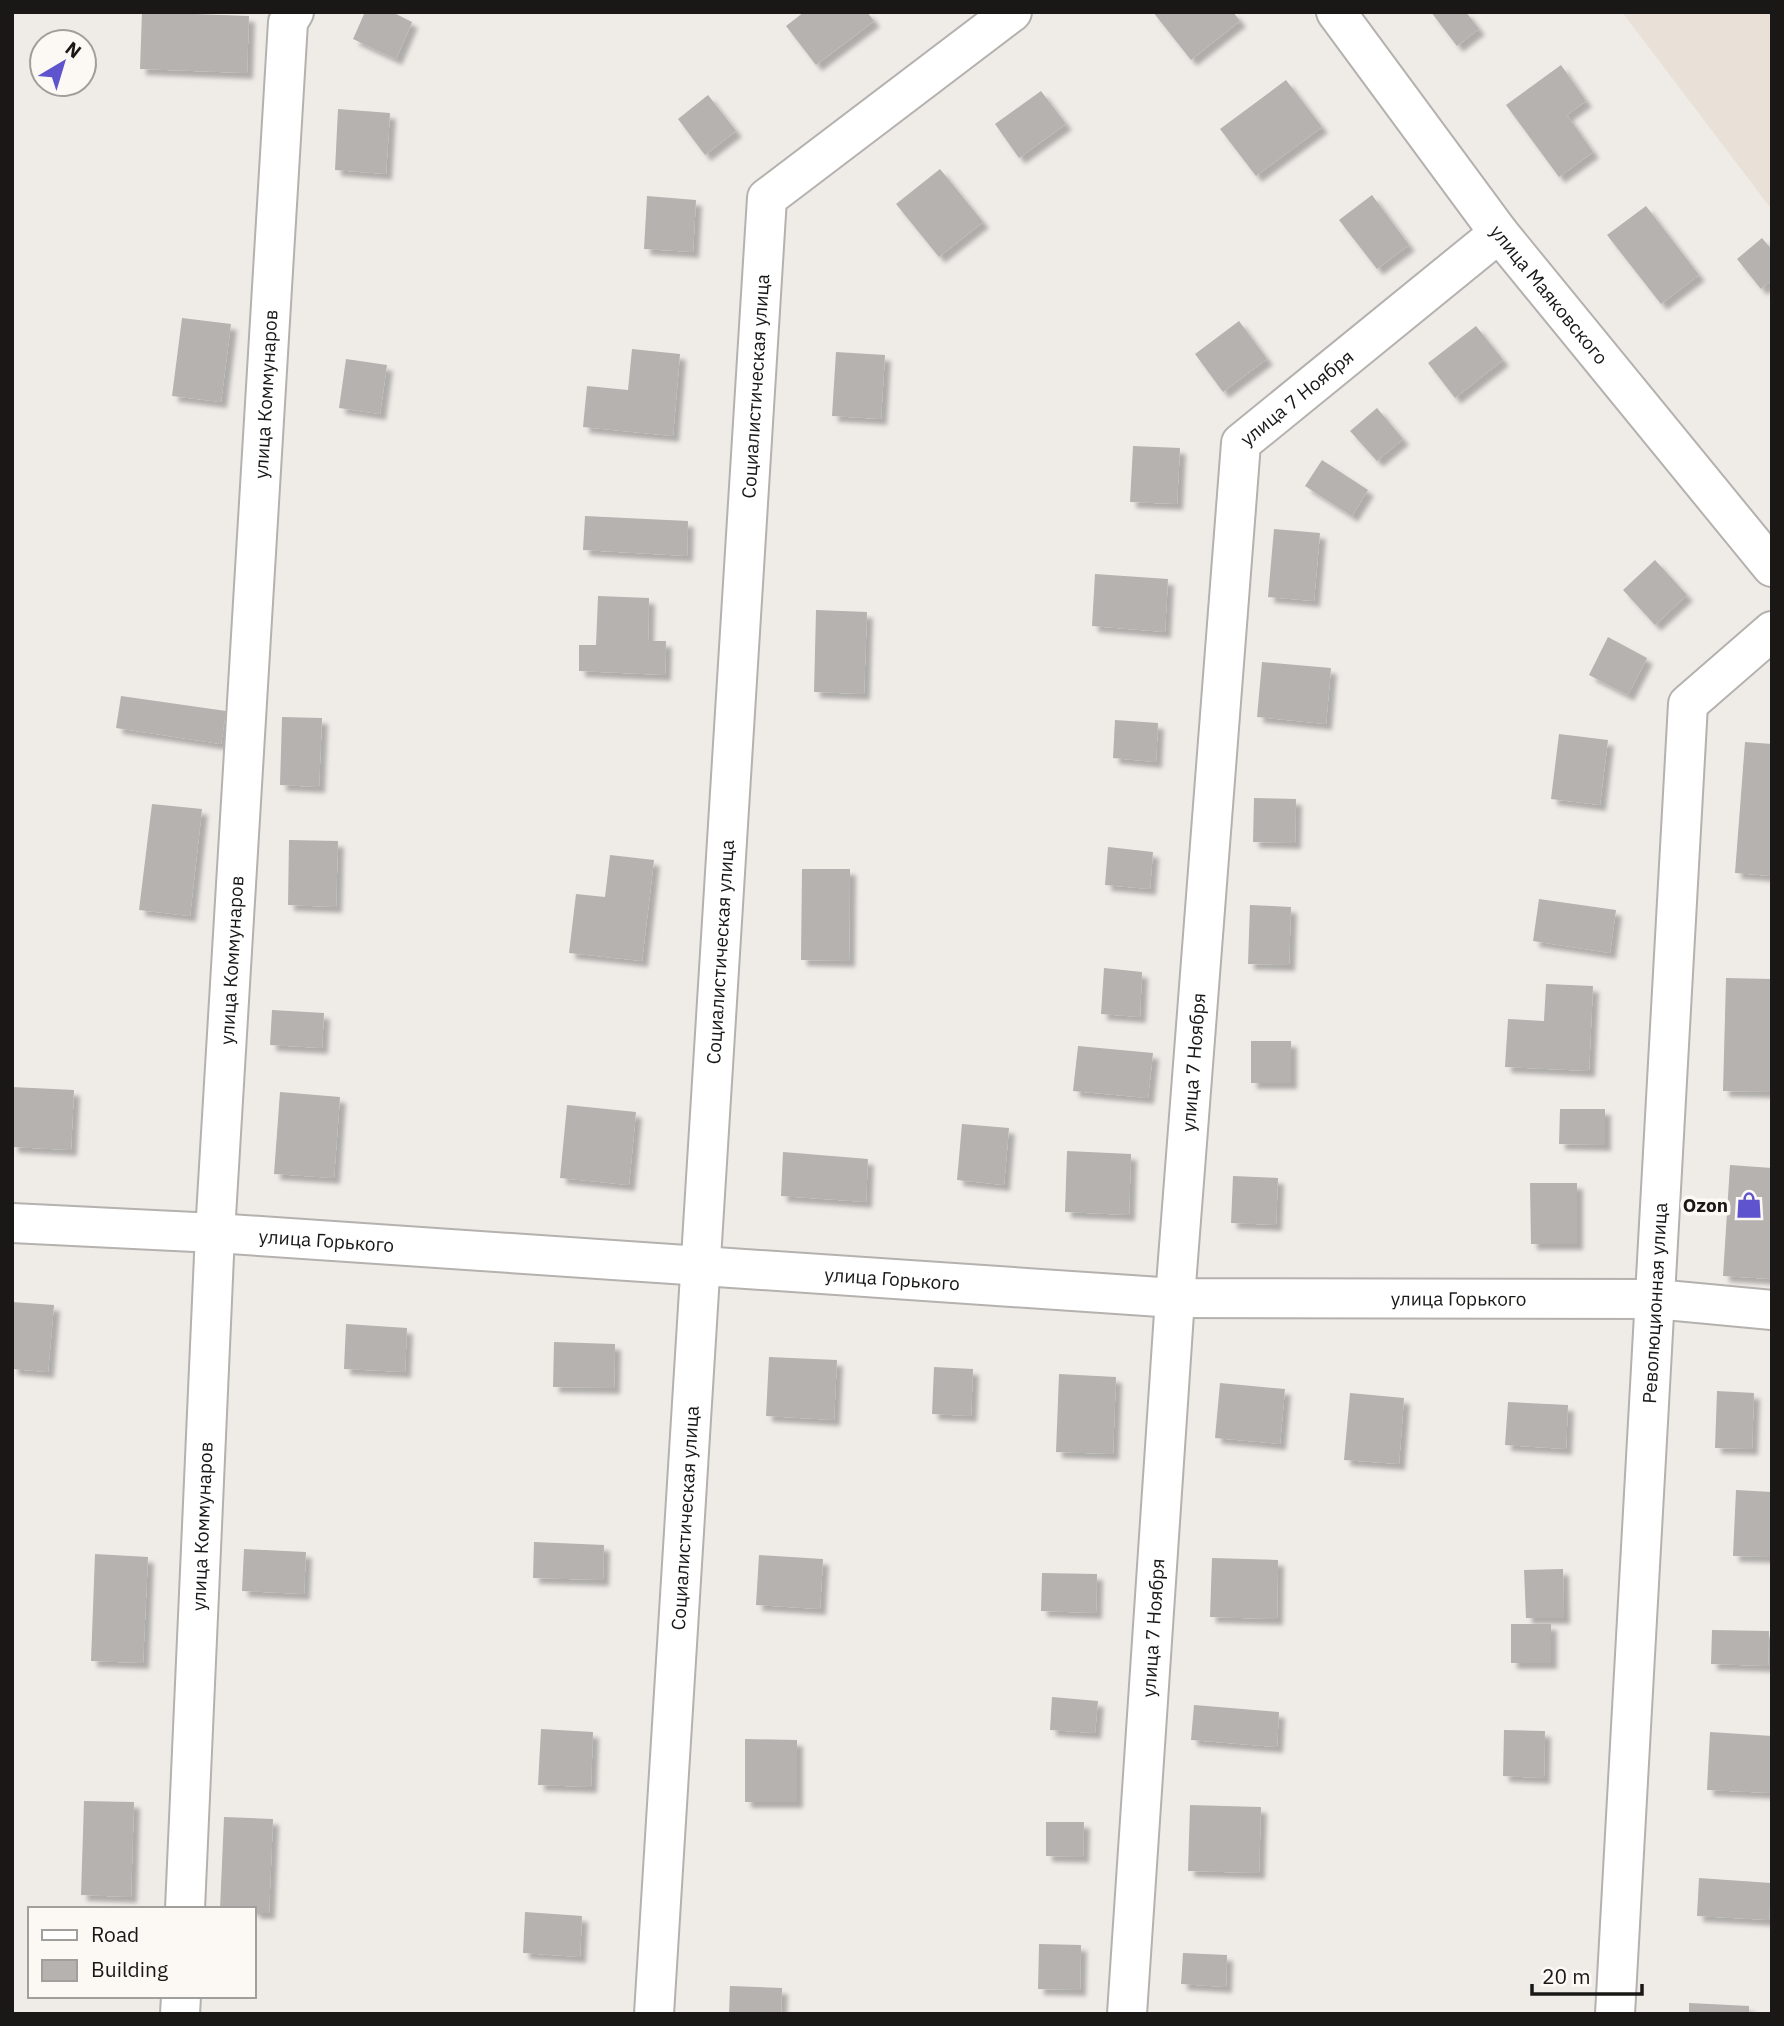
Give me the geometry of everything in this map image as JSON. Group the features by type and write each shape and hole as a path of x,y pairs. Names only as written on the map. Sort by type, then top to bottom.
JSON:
{"street":[{"name":"улица Коммунаров","path":"185,1907 215,1233 288,22 293,12"},
{"name":"Социалистическая улица","path":"654,2014 767,198 1012,12"},
{"name":"улица Маяковского","path":"1336,12 1499,233 1772,567"},
{"name":"улица 7 Ноября","path":"1127,2014 1175,1298 1241,443 1499,233"},
{"name":"Революционная улица","path":"1615,2014 1688,704 1772,631"},
{"name":"улица Горького","path":"12,1223 215,1233 1175,1298 1655,1299 1772,1310"}],"shaded area":[{"path":"1622,12 1772,12 1772,210"}],"building":[{"path":"142,12 249,16 247,73 140,69"},
{"path":"365,12 392,12 412,22 396,59 353,39"},
{"path":"804,12 867,12 874,21 816,65 786,26"},
{"path":"1153,12 1233,12 1240,21 1191,60"},
{"path":"1431,12 1466,12 1479,29 1457,46"},
{"path":"1561,65 1586,101 1567,115 1593,152 1559,177 1506,105"},
{"path":"1286,80 1322,127 1256,176 1220,129"},
{"path":"1041,91 1066,124 1019,158 995,124"},
{"path":"708,95 736,131 705,155 678,119"},
{"path":"338,109 390,113 386,174 335,170"},
{"path":"940,169 983,222 939,257 896,204"},
{"path":"1372,195 1409,245 1377,269 1339,220"},
{"path":"647,196 696,200 693,252 644,249"},
{"path":"1646,206 1699,275 1661,304 1607,235"},
{"path":"1762,238 1772,250 1772,280 1761,289 1737,259"},
{"path":"182,318 231,324 221,402 172,396"},
{"path":"1239,321 1267,359 1223,392 1195,354"},
{"path":"1476,326 1503,360 1455,398 1428,363"},
{"path":"632,349 680,354 673,436 583,427 587,386 628,390"},
{"path":"836,352 885,355 881,419 832,416"},
{"path":"346,359 387,365 380,414 339,408"},
{"path":"1377,408 1403,439 1377,461 1350,431"},
{"path":"1133,446 1180,448 1177,504 1130,502"},
{"path":"1322,460 1368,490 1352,516 1305,486"},
{"path":"585,516 688,521 687,556 583,550"},
{"path":"1274,529 1320,533 1314,601 1268,597"},
{"path":"1655,560 1687,595 1655,625 1623,590"},
{"path":"1095,574 1168,579 1165,632 1092,626"},
{"path":"598,596 649,598 648,641 666,641 665,675 579,671 579,645 596,645"},
{"path":"816,610 867,612 864,694 814,692"},
{"path":"1608,637 1647,658 1628,695 1589,675"},
{"path":"1262,662 1331,668 1326,724 1257,717"},
{"path":"121,696 226,711 221,744 116,728"},
{"path":"282,717 322,718 319,787 280,785"},
{"path":"1115,720 1158,723 1156,762 1113,758"},
{"path":"1559,734 1608,740 1600,805 1551,799"},
{"path":"1745,742 1772,744 1772,876 1735,873"},
{"path":"1254,798 1296,799 1295,843 1253,842"},
{"path":"152,804 202,809 190,916 139,910"},
{"path":"289,840 338,841 336,907 288,905"},
{"path":"1108,847 1153,852 1150,889 1105,885"},
{"path":"610,855 654,860 642,961 569,953 576,894 605,897"},
{"path":"802,869 850,869 849,961 801,960"},
{"path":"1539,899 1616,910 1610,953 1533,941"},
{"path":"1250,905 1291,907 1289,965 1248,964"},
{"path":"1104,968 1142,972 1140,1017 1101,1014"},
{"path":"1726,978 1772,979 1772,1092 1723,1091"},
{"path":"1546,984 1593,986 1589,1071 1505,1067 1508,1019 1544,1021"},
{"path":"272,1010 324,1013 322,1048 270,1045"},
{"path":"1251,1041 1291,1041 1291,1083 1251,1083"},
{"path":"1078,1046 1153,1053 1148,1098 1073,1091"},
{"path":"12,1087 74,1090 71,1150 12,1147"},
{"path":"280,1092 340,1097 334,1178 274,1174"},
{"path":"567,1105 636,1112 629,1185 560,1178"},
{"path":"1560,1109 1605,1109 1605,1145 1559,1144"},
{"path":"962,1124 1009,1128 1004,1185 957,1180"},
{"path":"1067,1151 1131,1154 1129,1215 1065,1212"},
{"path":"783,1152 868,1159 866,1202 781,1196"},
{"path":"1730,1165 1772,1168 1772,1279 1723,1276"},
{"path":"1233,1176 1278,1178 1276,1225 1231,1223"},
{"path":"1530,1183 1577,1183 1577,1244 1531,1244"},
{"path":"12,1302 54,1305 48,1372 12,1369"},
{"path":"346,1324 407,1328 405,1372 344,1369"},
{"path":"554,1342 615,1344 614,1388 553,1387"},
{"path":"769,1357 837,1360 834,1420 766,1416"},
{"path":"934,1367 973,1369 971,1416 932,1414"},
{"path":"1059,1374 1116,1377 1113,1454 1056,1452"},
{"path":"1220,1383 1285,1389 1280,1444 1215,1438"},
{"path":"1717,1391 1754,1393 1752,1449 1715,1448"},
{"path":"1350,1393 1404,1398 1399,1464 1344,1460"},
{"path":"1508,1402 1568,1405 1566,1449 1505,1445"},
{"path":"1736,1490 1772,1492 1772,1557 1733,1556"},
{"path":"534,1542 604,1545 603,1580 533,1578"},
{"path":"244,1549 306,1552 304,1594 242,1591"},
{"path":"95,1554 148,1557 143,1663 91,1661"},
{"path":"759,1555 823,1559 820,1609 756,1605"},
{"path":"1212,1558 1278,1560 1277,1619 1210,1617"},
{"path":"1563,1569 1564,1618 1526,1618 1524,1570"},
{"path":"1042,1573 1097,1574 1096,1613 1041,1611"},
{"path":"1511,1624 1551,1624 1551,1663 1511,1663"},
{"path":"1712,1630 1769,1631 1768,1666 1711,1664"},
{"path":"1052,1697 1098,1701 1095,1733 1050,1730"},
{"path":"1194,1705 1279,1712 1277,1747 1191,1740"},
{"path":"541,1729 593,1732 591,1787 538,1785"},
{"path":"1504,1730 1545,1731 1544,1778 1503,1776"},
{"path":"1710,1732 1772,1736 1772,1793 1707,1790"},
{"path":"745,1739 797,1740 797,1802 745,1802"},
{"path":"84,1801 134,1802 131,1897 81,1895"},
{"path":"1190,1805 1261,1807 1259,1873 1188,1871"},
{"path":"224,1817 273,1819 269,1913 256,1913 256,1907 220,1907"},
{"path":"1046,1822 1084,1822 1083,1857 1046,1856"},
{"path":"1699,1878 1771,1883 1769,1920 1697,1916"},
{"path":"525,1912 582,1916 580,1957 523,1953"},
{"path":"1039,1944 1081,1945 1080,1990 1038,1989"},
{"path":"1183,1953 1227,1955 1226,1987 1181,1984"},
{"path":"730,1986 782,1988 781,2014 729,2014"},
{"path":"1689,2003 1749,2006 1749,2014 1689,2014"}],"place":[{"name":"Ozon","path":"1749,1205"}]}
